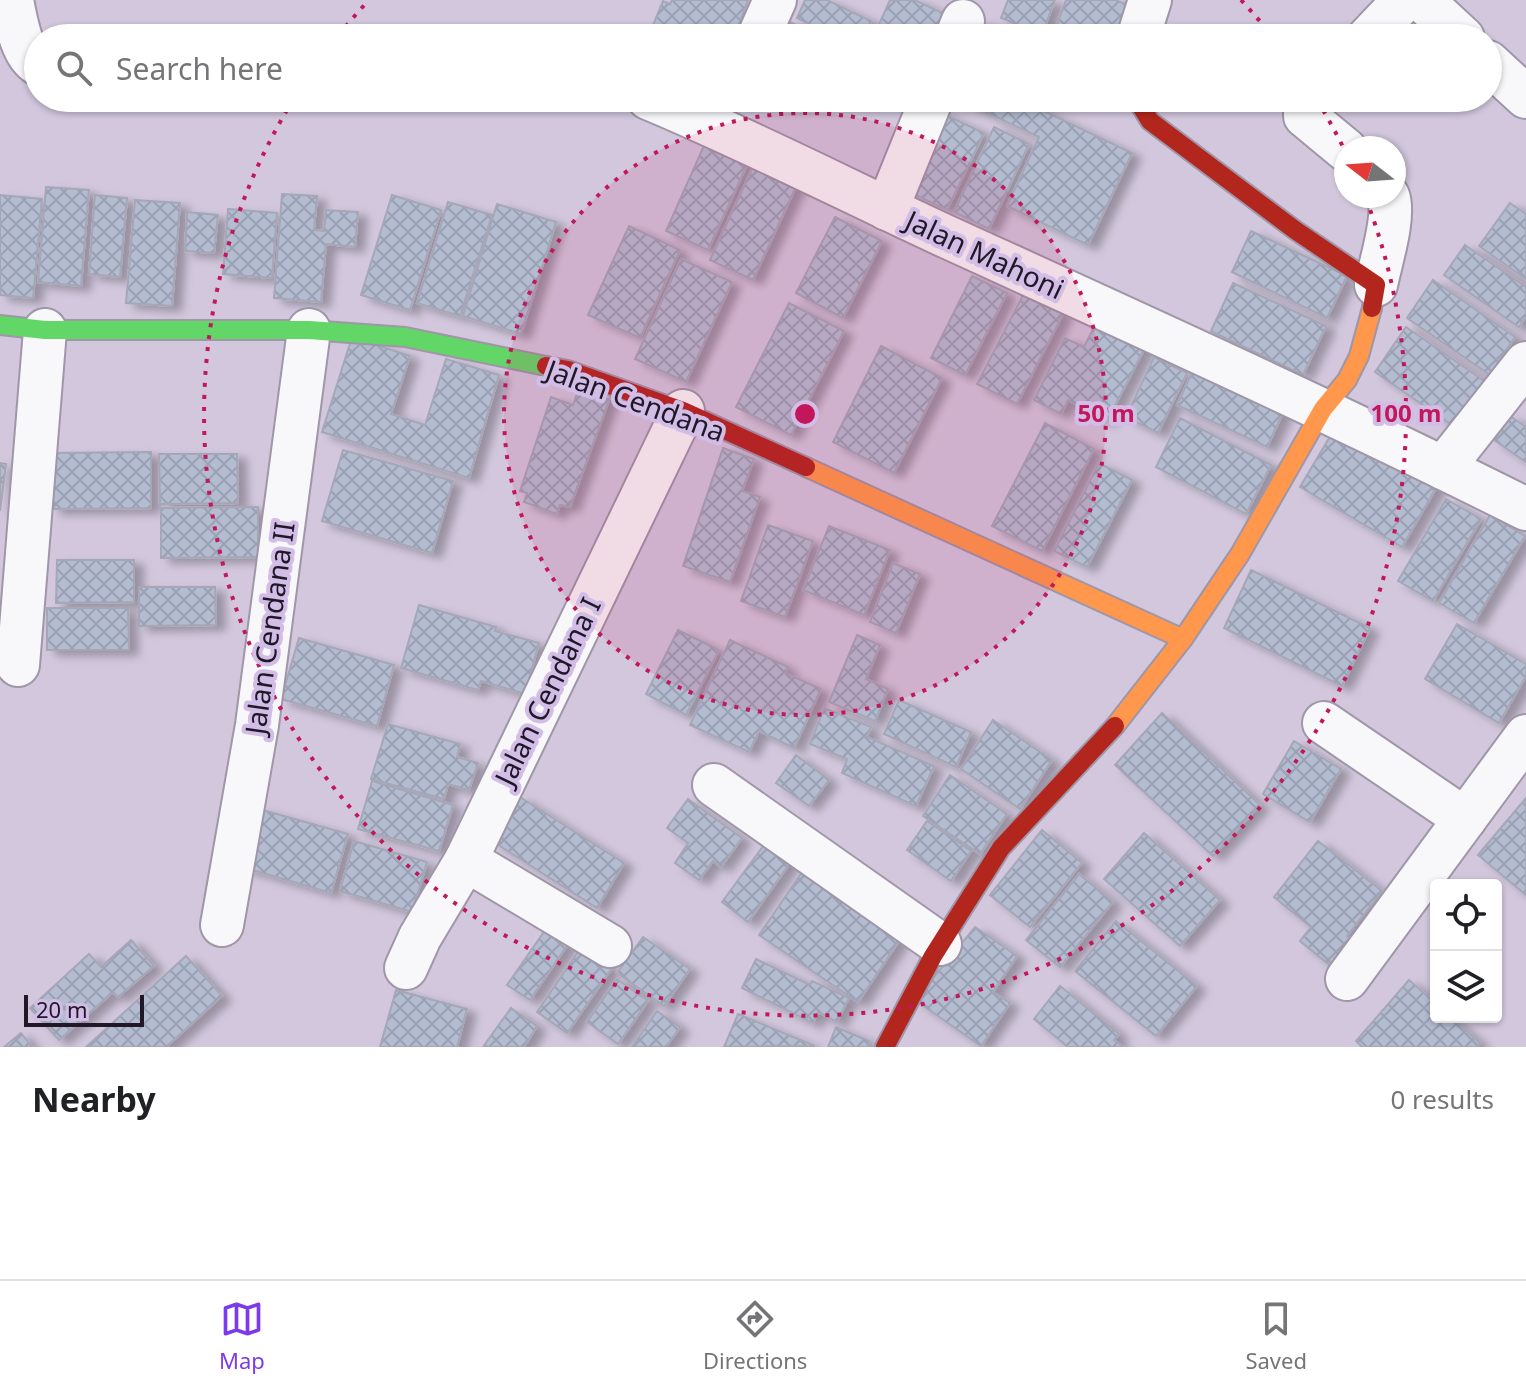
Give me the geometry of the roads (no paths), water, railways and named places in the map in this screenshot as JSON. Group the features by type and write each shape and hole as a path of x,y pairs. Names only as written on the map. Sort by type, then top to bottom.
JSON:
{"street":[{"path":"12,0 24,43"},
{"path":"764,24 775,0"},
{"path":"1142,24 1150,0"},
{"path":"1381,24 1404,0"},
{"path":"1422,0 1448,24"},
{"path":"1502,75 1526,97"},
{"path":"887,209 926,112"},
{"path":"1145,112 1150,121 1295,230 1376,285"},
{"path":"1305,112 1305,116 1334,140"},
{"name":"Jalan Mahoni","path":"726,113 887,209 1323,409 1526,509"},
{"path":"885,1047 940,944 1001,848 1119,722 1183,639 1240,554 1323,409 1347,380 1359,356 1390,208"},
{"name":"Jalan Cendana","path":"0,325 45,330 309,330 405,337 568,370 683,411 1183,639"},
{"path":"18,665 45,330"},
{"name":"Jalan Cendana II","path":"222,925 257,725 309,330"},
{"path":"1443,468 1526,363"},
{"name":"Jalan Cendana I","path":"406,968 420,937 466,860 683,411"},
{"path":"1324,723 1465,819"},
{"path":"1347,979 1526,736"},
{"path":"714,785 940,944"},
{"path":"466,860 610,946"}]}
